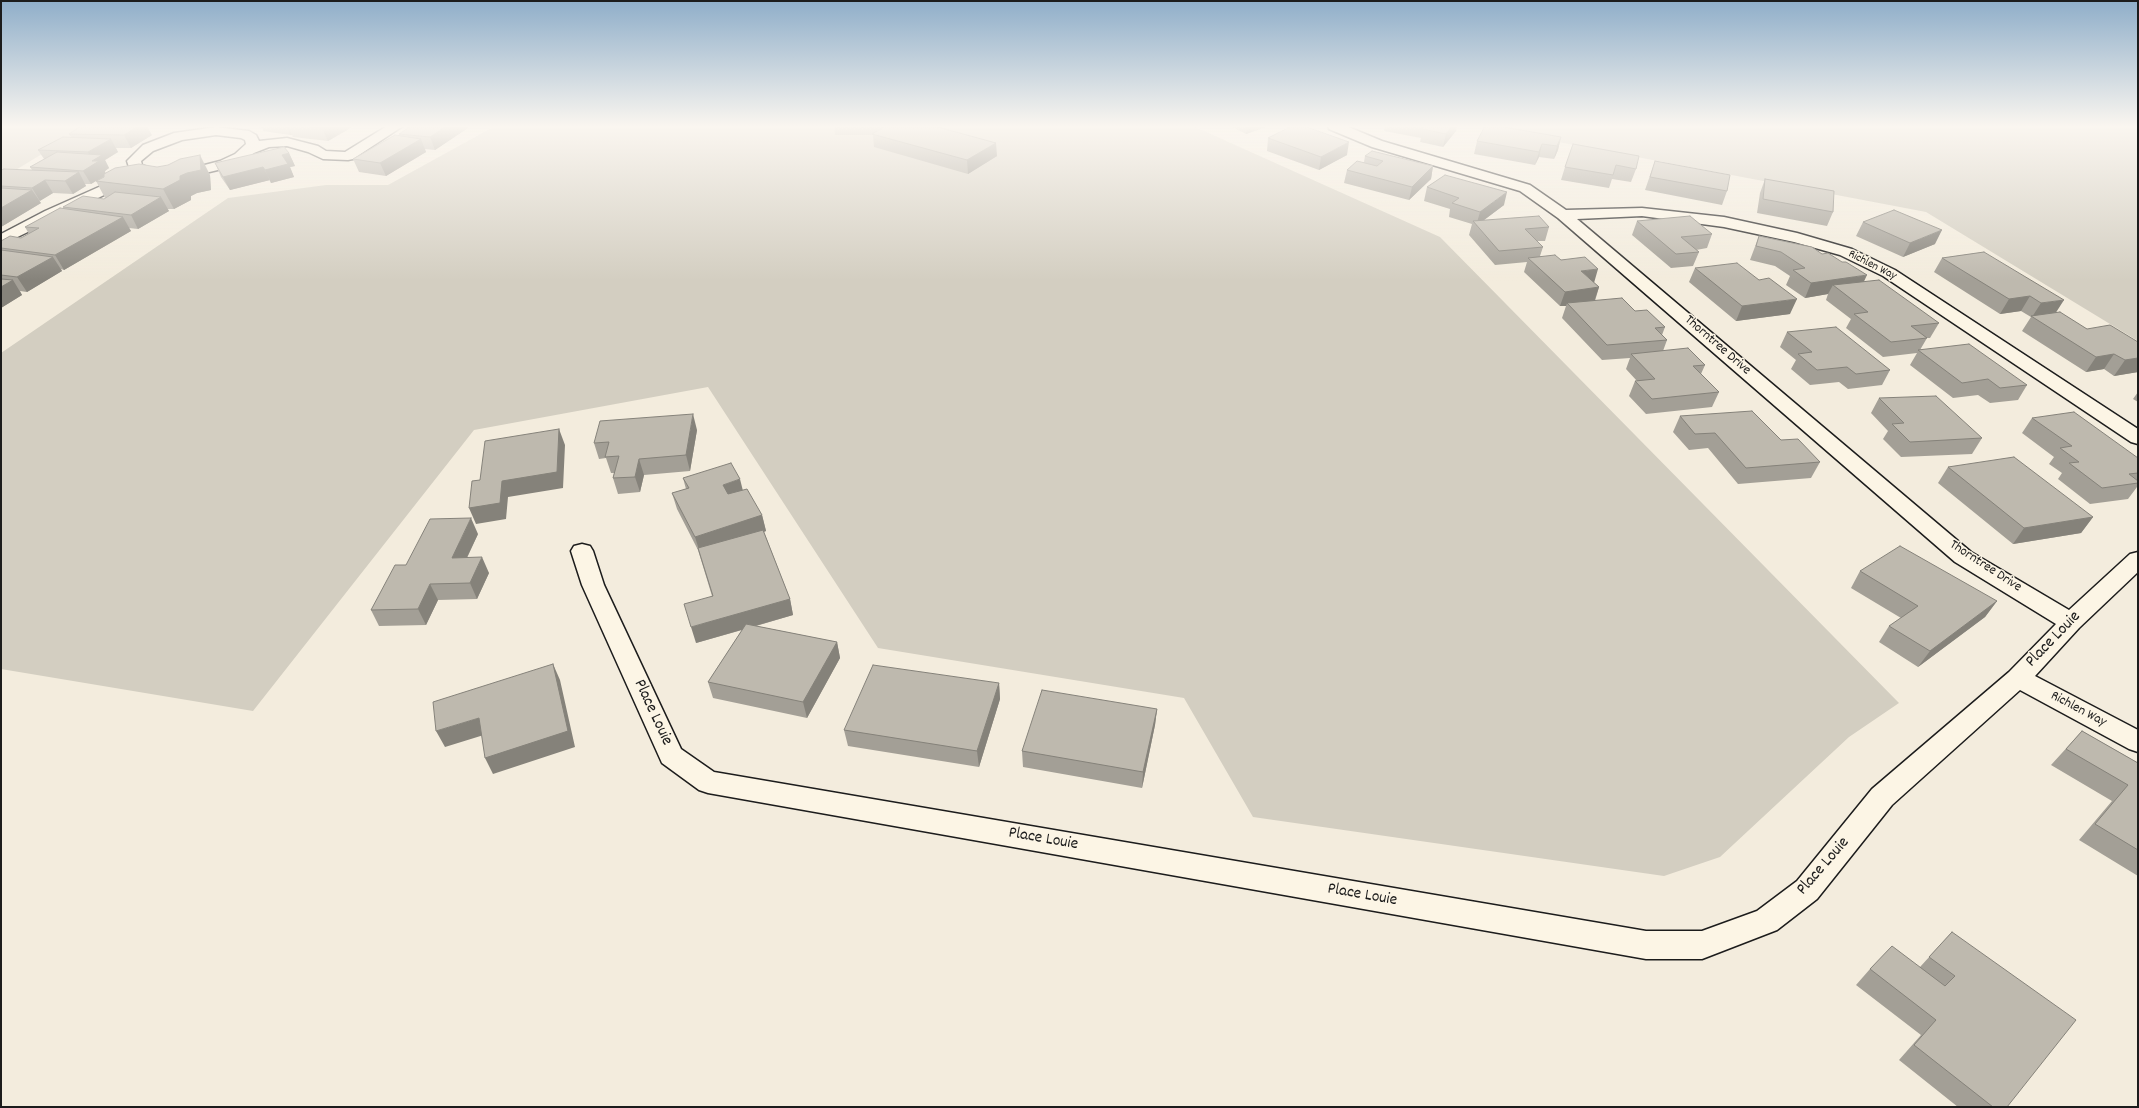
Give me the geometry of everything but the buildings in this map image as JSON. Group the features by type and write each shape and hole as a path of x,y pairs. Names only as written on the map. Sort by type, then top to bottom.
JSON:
{"street":[{"path":"1,240 50,214 129,178"},
{"name":"Thorntree Drive","path":"1490,178 1525,188 1563,215 1963,557 2070,622"},
{"name":"Richlen Way","path":"1563,215 1642,212 1716,221 1797,238 1846,252 1889,273 2138,438"},
{"name":"Place Louie","path":"582,551 593,585 671,756 708,782 1646,945 1702,944 1767,921 1807,890 1882,797 2018,678 2070,622 2138,559"},
{"name":"Richlen Way","path":"2018,678 2138,742"}],"shaded area":[{"path":"401,178 1308,178 1440,237 1899,703 1849,737 1720,857 1664,876 1253,817 1184,698 878,648 708,387 474,430 253,711 1,669 1,353 228,198 326,185 388,185"},
{"path":"1746,178 2138,178 2138,341 1926,212"}]}
